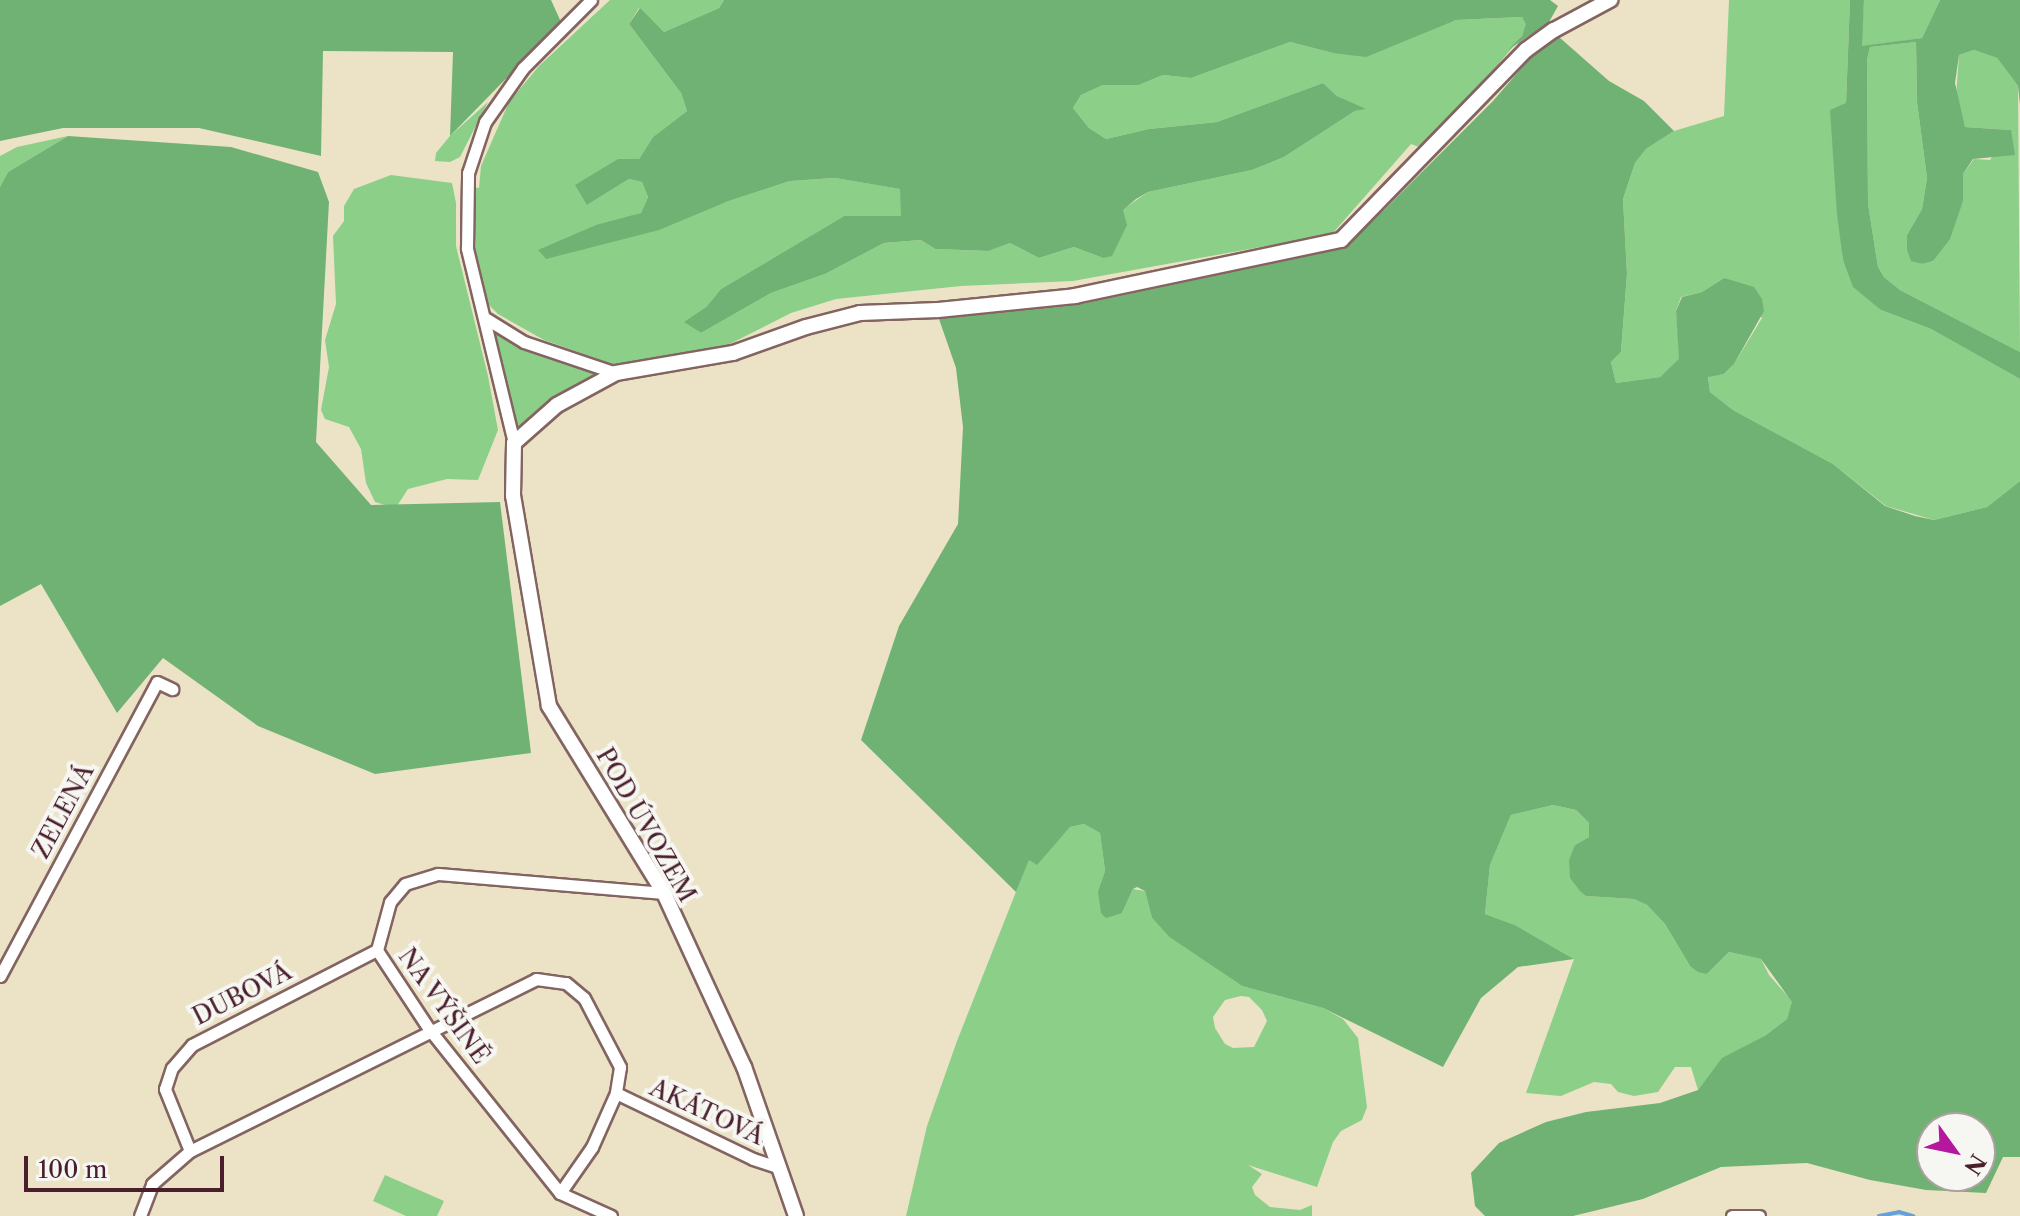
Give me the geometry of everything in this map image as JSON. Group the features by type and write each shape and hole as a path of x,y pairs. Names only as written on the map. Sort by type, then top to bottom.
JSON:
{"street":[{"path":"591,0 523,68 485,122 468,173 467,248 514,443 557,405 616,373 733,353 806,327 860,313 938,310 1075,296 1341,240 1455,127 1526,50 1554,30 1610,0"},
{"path":"485,318 524,342 616,373"},
{"name":"POD ÚVOZEM","path":"514,443 513,496 549,706 664,893 744,1067 796,1216"},
{"name":"ZELENÁ","path":"0,976 157,682 172,689"},
{"name":"NA VÝŠINĚ","path":"611,1216 560,1193 429,1029 377,950 390,902 405,884 438,874 664,893"},
{"name":"DUBOVÁ","path":"190,1151 165,1089 172,1068 192,1045 377,950"},
{"path":"140,1216 152,1184 190,1151 429,1029 536,979 566,983 584,998 620,1067 616,1093 592,1147 560,1193"},
{"name":"AKÁTOVÁ","path":"616,1093 753,1159 780,1168"},
{"path":"1732,1216 1759,1216"}],"green space":[{"path":"0,0 551,0 561,22 450,136 453,52 323,51 321,156 199,128 63,128 0,141"},
{"path":"610,0 724,0 719,8 664,32 639,8 629,24 681,93 687,111 653,137 639,159 618,159 587,205 629,179 642,182 648,197 641,213 623,219 726,202 790,181 835,178 901,189 901,216 844,216 721,289 706,307 685,322 701,333 771,293 825,274 884,243 921,240 935,249 987,251 1010,243 1039,258 1074,247 1103,258 1122,210 1148,192 1252,170 1284,157 1355,111 1364,109 1337,96 1323,83 1217,122 1149,129 1106,139 1089,128 1073,108 1081,95 1103,85 1139,85 1163,75 1191,78 1290,42 1333,53 1456,20 1522,17 1527,24 1522,36 1445,128 1422,148 1411,144 1332,234 1073,281 961,286 836,299 791,313 710,354 615,365 544,340 498,314 489,305 472,249 473,187 479,188 481,166 509,102 539,66"},
{"path":"724,0 1550,0 1558,6 1549,22 1508,50 1522,36 1526,24 1522,17 1456,20 1366,57 1333,53 1290,42 1191,78 1163,75 1139,85 1103,85 1081,95 1073,108 1089,128 1106,139 1149,129 1217,122 1323,83 1337,96 1366,109 1355,111 1284,157 1252,170 1148,192 1123,210 1127,225 1112,256 1103,258 1074,247 1039,258 1010,243 988,251 935,249 921,240 884,243 825,274 771,293 701,333 684,322 706,307 721,289 844,216 901,216 900,189 835,178 790,181 726,202 659,230 546,259 538,250 596,225 641,213 648,197 642,182 629,179 587,205 575,185 618,159 639,159 653,137 687,111 681,93 629,24 640,8 664,32 719,8"},
{"path":"1729,0 1850,0 1846,104 1835,171 1843,261 1881,310 1931,329 2020,379 2020,481 1987,507 1934,520 1886,506 1833,464 1733,410 1710,392 1708,376 1724,374 1734,364 1762,318 1724,278 1702,292 1681,297 1676,311 1680,359 1660,377 1616,383 1611,362 1621,352 1627,274 1623,199 1635,163 1646,149 1674,131 1724,116"},
{"path":"1850,0 1864,0 1862,46 1922,38 1940,0 2020,0 2020,105 2018,86 1997,58 1974,50 1959,55 1955,83 1965,127 2011,130 2015,155 1973,159 1963,174 1963,201 1950,239 1933,261 1923,264 1911,261 1907,250 1907,235 1922,209 1927,178 1917,102 1916,42 1870,47 1867,60 1868,204 1878,267 1884,277 1900,290 2020,352 2020,379 1931,329 1881,310 1853,287 1843,260 1837,214 1830,110 1846,103"},
{"path":"1864,0 1940,0 1922,38 1861,47"},
{"path":"1559,37 1609,81 1644,101 1674,131 1646,149 1635,163 1623,199 1627,274 1621,352 1611,362 1616,383 1660,377 1679,359 1676,311 1682,297 1702,292 1724,278 1754,287 1762,299 1764,311 1734,364 1724,374 1708,377 1710,392 1733,410 1833,464 1885,506 1915,516 1934,520 1987,507 2020,481 2020,1157 2003,1157 1996,1172 1996,1112 1916,1112 1916,1188 1807,1163 1721,1167 1643,1199 1573,1216 1485,1216 1475,1206 1471,1173 1499,1143 1546,1122 1586,1112 1660,1103 1698,1090 1722,1058 1766,1035 1787,1019 1792,1002 1761,959 1729,952 1707,974 1698,972 1690,966 1665,924 1647,905 1634,899 1586,896 1580,891 1570,878 1569,860 1575,845 1589,837 1589,823 1576,810 1553,805 1511,815 1490,865 1485,914 1515,925 1574,959 1518,967 1481,998 1443,1067 1323,1008 1242,986 1169,937 1152,918 1145,891 1137,887 1133,889 1122,913 1106,918 1101,913 1098,891 1105,871 1100,833 1084,824 1070,827 1037,865 1029,860 1016,892 861,740 899,626 958,524 963,427 956,368 939,319 1077,305 1346,248 1493,101 1532,56"},
{"path":"1916,42 1917,102 1927,178 1922,209 1907,235 1911,260 1923,264 1933,261 1963,201 1963,174 1974,159 1990,160 2011,130 1965,127 1956,97 1959,55 1974,50 1997,58 2018,86 2020,352 1900,290 1884,277 1878,267 1868,204 1867,60 1870,47"},
{"path":"488,102 460,157 450,162 435,161 436,153 450,136"},
{"path":"68,136 8,172 0,187 0,156 17,147"},
{"path":"68,136 231,147 318,172 329,202 316,442 371,505 500,502 531,753 375,774 258,726 163,658 117,713 41,584 0,606 0,187 8,172"},
{"path":"391,175 452,183 456,203 456,246 498,430 478,480 447,479 408,489 397,506 392,507 375,502 366,483 361,449 349,427 325,419 321,410 329,367 325,340 336,304 333,236 344,221 344,206 354,189"},
{"path":"496,329 605,375 520,430 516,428 492,330"},
{"path":"1553,805 1576,810 1589,823 1589,837 1575,845 1586,896 1634,899 1647,905 1665,924 1690,966 1707,974 1729,952 1761,959 1769,975 1793,1002 1787,1019 1766,1035 1723,1058 1698,1090 1691,1067 1675,1067 1658,1092 1634,1096 1618,1092 1611,1084 1594,1082 1561,1096 1526,1093 1574,959 1515,925 1485,914 1490,865 1511,815"},
{"path":"1084,824 1100,833 1105,871 1098,891 1122,913 1133,889 1145,891 1152,918 1169,937 1242,986 1323,1008 1343,1019 1358,1038 1367,1107 1362,1120 1341,1131 1333,1142 1317,1187 1248,1165 1262,1174 1252,1187 1255,1195 1270,1207 1300,1210 1312,1205 1312,1216 906,1216 927,1126 1029,859 1036,864 1070,827","holes":["1249,997 1262,1010 1267,1021 1254,1047 1233,1048 1225,1044 1215,1028 1213,1017 1225,1000"]},
{"path":"385,1175 444,1201 437,1216 406,1216 373,1201"}],"waterway":[{"path":"1879,1216 1899,1212 1913,1216"}]}
